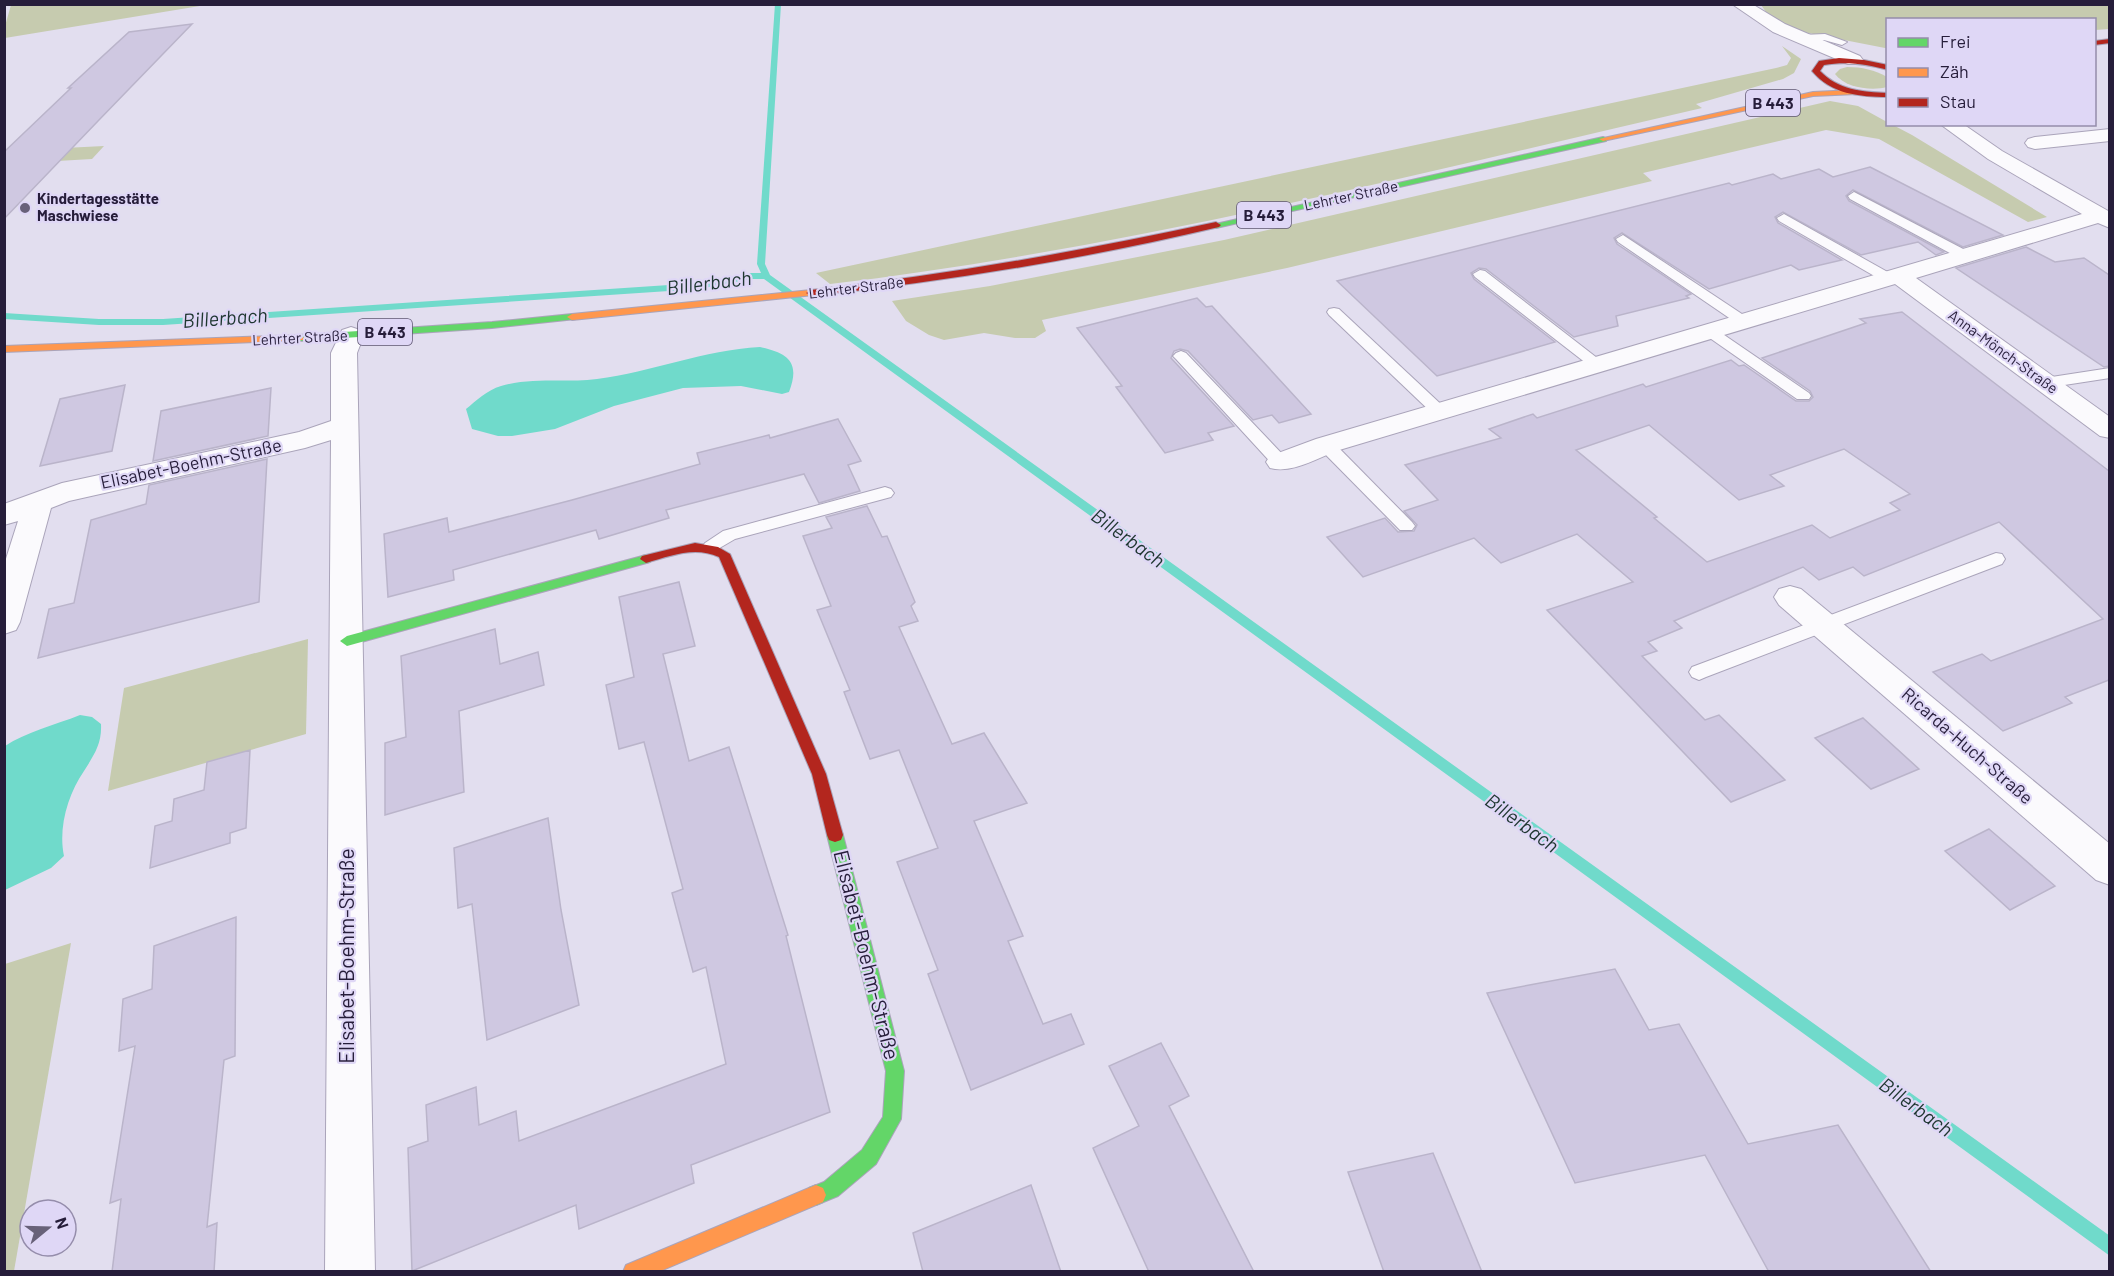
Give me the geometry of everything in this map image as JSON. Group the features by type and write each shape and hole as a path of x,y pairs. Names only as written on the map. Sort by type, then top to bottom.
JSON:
{"main road":[{"name":"Lehrter Straße","path":"1693,118 1759,96 1802,85 1820,70 1854,60 1883,66"},
{"path":"1820,70 1833,85 1875,96"},
{"name":"Lehrter Straße","path":"4,349 212,343 351,335 492,325 832,292 964,273 1192,230 1357,195 1693,118 1813,94 1875,96"},
{"path":"347,641 694,546 711,548"},
{"name":"Elisabet-Boehm-Straße","path":"633,1272 831,1188 869,1157 892,1119 895,1071 819,774 724,554 711,548"}],"street":[{"path":"1740,4 1779,28 1818,57 1820,70"},
{"path":"1779,28 1854,60"},
{"path":"1937,126 1995,155 2105,219"},
{"path":"1952,126 1995,155"},
{"path":"2035,143 2109,135"},
{"path":"1280,462 1326,445 1964,255 2105,219"},
{"name":"Anna-Mönch-Straße","path":"1893,277 2109,430"},
{"name":"Elisabet-Boehm-Straße","path":"350,1272 344,353 351,335"},
{"name":"Elisabet-Boehm-Straße","path":"4,514 62,493 305,439 344,426"},
{"path":"4,622 38,502"},
{"name":"Ricarda-Huch-Straße","path":"1790,597 2109,868"}],"lane":[{"path":"1802,38 1825,37 1842,42"},
{"path":"1854,196 1964,255"},
{"path":"1784,218 1893,277"},
{"path":"1623,239 1743,321"},
{"path":"1480,274 1596,364"},
{"path":"1334,312 1439,411"},
{"path":"1709,331 1803,396"},
{"path":"1181,356 1280,462"},
{"path":"2045,383 2109,374"},
{"path":"1326,445 1406,526"},
{"path":"711,548 729,535 885,493"},
{"path":"1699,672 1996,559"}],"shaded area":[{"path":"11,4 206,5 5,38 5,26"},
{"path":"1761,5 2109,5 2109,29 2096,30 2096,18 1886,18 1885,48 1798,31 1769,16"},
{"path":"1782,46 1801,59 1794,73 1783,79 1696,104 1702,108 1377,184 1159,231 940,269 830,284 816,273 1776,68 1787,65 1791,58"},
{"path":"1847,67 1868,69 1886,77 1886,87 1874,89 1852,85 1839,79 1835,74"},
{"path":"1830,101 1858,106 1886,121 1886,126 1895,126 1912,135 2047,217 2028,222 1879,139 1826,130 1643,173 1652,181 1287,268 1042,320 1046,331 1035,338 1015,338 984,333 944,340 929,335 906,321 892,301 990,286 1224,240"},
{"path":"104,146 92,159 5,164 5,151"},
{"path":"760,347 778,352 789,360 793,373 789,392 782,394 741,386 683,388 614,406 555,429 512,436 498,436 472,429 466,409 491,390 513,383 597,379 719,352"},
{"path":"308,639 306,734 108,791 124,688"},
{"path":"80,715 92,717 101,724 101,731 97,749 78,780 69,801 62,834 64,856 51,868 5,890 5,746 31,733"},
{"path":"71,943 27,1198 18,1198 18,1248 14,1271 5,1271 5,964"}],"building":[{"path":"192,24 4,219 4,152 71,88 68,88 129,32"},
{"path":"1870,167 2003,235 1963,247 1853,190 1846,196 1849,201 1944,252 1936,255 1918,242 1861,255 1783,212 1775,217 1778,223 1842,260 1799,270 1791,265 1709,289 1622,233 1614,238 1617,244 1691,294 1686,296 1689,298 1616,316 1618,326 1574,337 1486,269 1479,268 1471,273 1474,279 1555,342 1437,376 1337,281 1729,183 1732,185 1773,174 1781,179 1819,169 1833,177"},
{"path":"2026,247 2055,262 2084,258 2109,275 2109,366 2104,367 1956,268"},
{"path":"1197,298 1206,307 1212,306 1311,414 1279,423 1272,415 1253,420 1188,351 1180,349 1174,351 1171,358 1234,426 1208,433 1213,440 1165,453 1116,387 1122,386 1077,328"},
{"path":"1902,312 2109,471 2109,680 2065,697 2072,703 2003,731 1933,672 1982,654 1991,661 2103,619 1999,522 1864,576 1853,567 1819,580 1803,567 1674,621 1682,628 1648,642 1657,651 1642,656 1705,720 1719,715 1785,780 1731,802 1547,610 1633,582 1577,534 1501,563 1474,538 1363,577 1327,537 1385,518 1398,532 1414,531 1417,525 1404,511 1438,500 1405,465 1501,438 1489,429 1533,414 1537,418 1643,384 1646,387 1731,360 1739,366 1744,365 1796,401 1809,401 1813,397 1810,391 1762,358 1866,323 1860,319","holes":["1649,425 1739,500 1784,486 1770,475 1844,449 1910,494 1890,503 1900,510 1830,538 1812,525 1707,562 1576,450"]},
{"path":"125,385 112,451 40,466 60,399"},
{"path":"271,388 268,436 153,461 161,411"},
{"path":"838,419 861,461 848,465 860,491 819,503 804,474 666,510 669,518 599,539 596,530 453,570 454,580 388,597 384,534 447,518 449,532 700,464 697,453 769,435 770,438"},
{"path":"267,459 259,602 38,658 49,609 74,603 91,520 146,504 149,485"},
{"path":"867,506 882,537 887,536 915,602 911,606 918,621 899,627 952,744 984,733 1027,803 974,821 1023,936 1008,941 1043,1024 1071,1014 1084,1044 971,1090 928,974 938,970 897,862 938,848 899,750 870,759 844,692 850,690 817,610 831,606 803,536 832,528 826,517"},
{"path":"679,582 695,646 663,654 689,761 729,747 788,935 786,936 830,1112 691,1165 694,1183 579,1229 576,1205 412,1271 408,1148 428,1141 426,1105 476,1087 479,1125 516,1111 519,1141 726,1064 706,967 693,972 672,893 683,889 644,742 619,749 606,685 634,677 619,597"},
{"path":"495,629 500,664 538,652 544,685 459,711 464,792 385,815 385,743 406,737 401,656"},
{"path":"1863,718 1919,769 1871,789 1815,738"},
{"path":"250,750 246,828 230,833 230,843 150,868 155,826 172,821 174,799 204,790 207,762"},
{"path":"548,818 561,910 579,1005 487,1040 472,904 458,908 454,848"},
{"path":"1989,829 2055,886 2010,910 1945,851"},
{"path":"236,917 235,1056 224,1060 207,1227 217,1223 214,1272 112,1272 121,1199 110,1203 135,1046 119,1051 123,999 152,989 154,946"},
{"path":"1615,969 1649,1030 1679,1024 1748,1144 1838,1125 1931,1272 1769,1272 1705,1155 1575,1183 1487,993"},
{"path":"1161,1043 1189,1096 1169,1106 1254,1272 1149,1272 1093,1148 1139,1126 1109,1066"},
{"path":"1433,1153 1482,1272 1384,1272 1348,1172"},
{"path":"1031,1185 1061,1272 923,1272 913,1233"}],"waterway":[{"path":"766,276 761,264 778,4"},
{"name":"Billerbach","path":"4,316 99,322 163,322 699,286 751,276 766,276"},
{"name":"Billerbach","path":"766,276 2110,1247"}],"traffic: fast":[{"path":"1216,225 1603,139"},
{"path":"299,338 492,325 572,317"},
{"path":"347,641 646,559"},
{"path":"816,1195 831,1189 869,1157 892,1119 895,1071 835,835"}],"traffic: slow":[{"path":"1603,139 1813,94 1854,92"},
{"path":"572,317 811,293"},
{"path":"4,349 299,338"},
{"path":"633,1272 816,1195"}],"traffic: jam":[{"path":"2096,43 2110,41"},
{"path":"1886,68 1864,62 1839,61 1822,63 1816,71 1839,88 1858,93 1886,95"},
{"path":"811,293 862,288 1015,265 1216,225"},
{"path":"646,559 695,547 704,547 724,554 819,774 835,835"}],"place":[{"name":"Kindertagesstätte Maschwiese","path":"25,208"}]}
